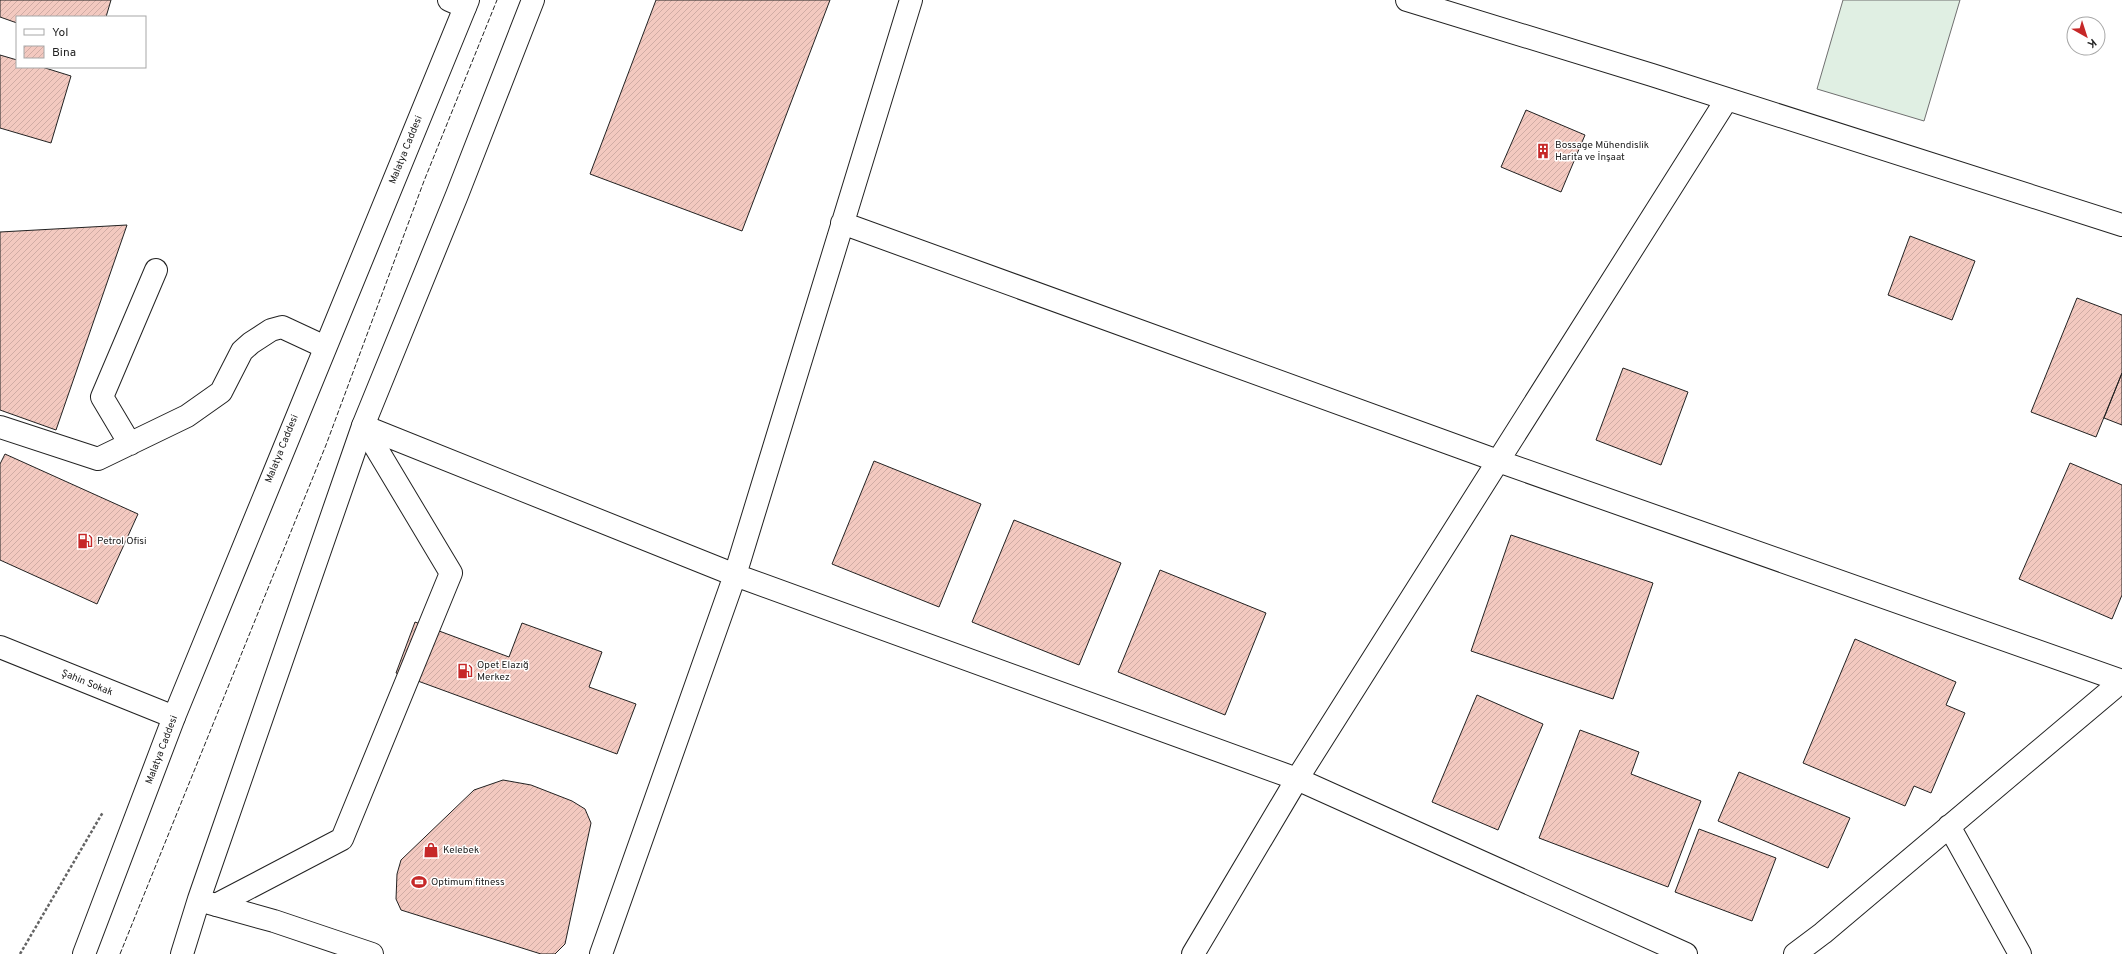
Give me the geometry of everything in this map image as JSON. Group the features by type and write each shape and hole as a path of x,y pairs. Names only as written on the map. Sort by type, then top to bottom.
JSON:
{"main road":[{"path":"182,954 208,902 363,426 457,195 533,0"},
{"path":"601,954 735,574 911,0"},
{"path":"1407,0 1727,99 2122,225"},
{"name":"Malatya Caddesi","path":"104,902 174,717 325,347 461,2"},
{"path":"1193,954 1297,779 1727,99"},
{"path":"842,224 1498,461 2122,681"},
{"path":"130,444 102,397 156,270"},
{"path":"0,427 98,459 187,416 221,392 242,351 255,340 271,330 282,327 325,347"},
{"path":"363,426 735,574 1297,779 1686,954"},
{"path":"170,954 208,902 342,839 451,573 363,426"},
{"name":"Şahin Sokak","path":"0,647 174,717"},
{"path":"1795,954 2122,681"},
{"path":"1949,826 2020,954"},
{"path":"74,954 104,902"},
{"path":"84,954 104,902"},
{"path":"208,902 274,921 372,954"}],"path":[{"path":"20,954 105,809"}],"green space":[{"path":"1843,0 1960,0 1924,121 1817,89"}],"building":[{"path":"0,0 111,0 106,16 16,16 16,23 0,17"},
{"path":"656,0 830,0 742,231 590,174"},
{"path":"0,55 16,60 16,68 45,68 71,76 51,143 0,128"},
{"name":"Bossage Mühendislik Harita ve İnşaat","path":"1526,110 1585,135 1561,192 1501,167"},
{"path":"127,225 56,430 0,410 0,232"},
{"path":"1910,236 1975,261 1952,320 1888,295"},
{"path":"2077,298 2122,315 2122,373 2096,437 2031,412"},
{"path":"1623,368 1688,392 1661,465 1596,440"},
{"path":"2122,373 2122,425 2104,418"},
{"path":"5,454 138,514 97,604 0,560 0,464"},
{"path":"874,461 981,504 939,607 832,564"},
{"path":"2070,463 2122,485 2122,595 2112,619 2019,579"},
{"path":"1014,520 1121,563 1079,665 972,622"},
{"path":"1511,535 1653,583 1613,699 1471,651"},
{"path":"1160,570 1266,613 1225,715 1118,672"},
{"path":"415,622 509,657 522,623 602,652 589,687 636,704 617,754 396,673"},
{"path":"1855,639 1956,682 1946,705 1965,713 1931,793 1914,786 1905,806 1803,763"},
{"path":"1477,695 1543,724 1498,830 1432,802"},
{"path":"1580,730 1639,752 1631,774 1701,801 1668,887 1539,838"},
{"path":"1739,772 1850,818 1828,868 1718,821"},
{"path":"503,780 531,785 572,801 585,809 591,823 565,944 555,954 541,954 401,910 396,899 397,874 401,860 474,790"},
{"path":"1699,829 1776,858 1752,921 1675,892"}],"fence":[{"path":"120,954 326,445 424,181 497,0"}],"place":[{"name":"Bossage Mühendislik Harita ve İnşaat","path":"1543,151"},
{"name":"Petrol Ofisi","path":"85,541"},
{"name":"Opet Elazığ Merkez","path":"465,671"},
{"name":"Kelebek","path":"431,850"},
{"name":"Optimum fitness","path":"419,882"}]}
